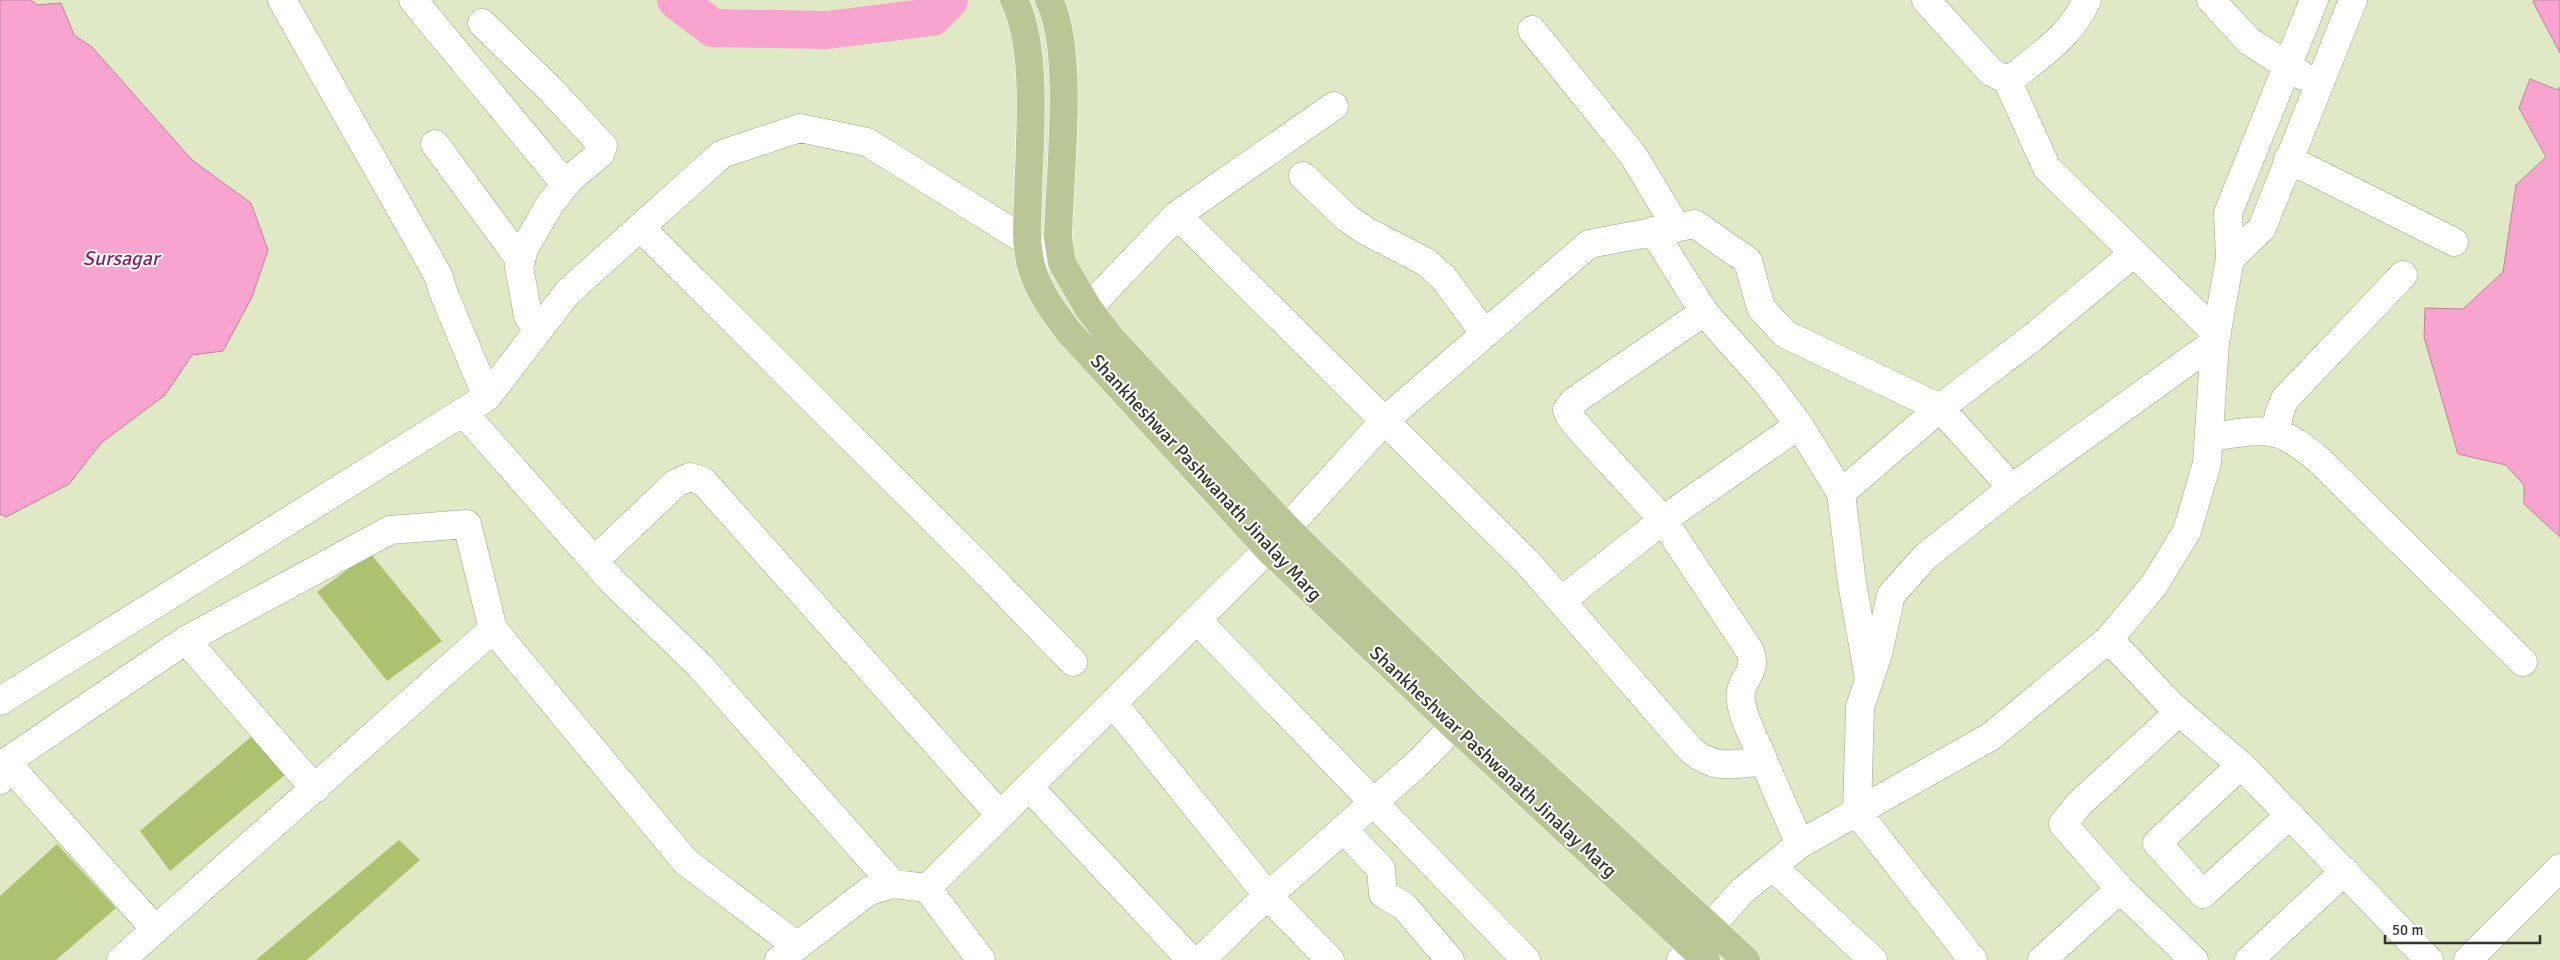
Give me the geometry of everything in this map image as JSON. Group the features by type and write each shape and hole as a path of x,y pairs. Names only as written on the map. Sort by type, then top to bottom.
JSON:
{"main road":[{"name":"Shankheshwar Pashwanath Jinalay Marg","path":"1014,0 1026,36 1028,73 1027,243 1032,271 1042,294 1068,331 1268,549 1463,718 1692,956"},
{"path":"1049,0 1056,22 1063,75 1058,238 1062,263 1088,308 1112,338 1463,718 1746,960"}],"street":[{"path":"282,0 438,275 444,294 487,397"},
{"path":"413,0 566,185"},
{"path":"1926,0 1991,72 2007,80 2047,168 2134,253 2216,338"},
{"path":"2007,80 2015,76 2067,32 2080,15 2086,0"},
{"path":"2211,0 2249,41 2287,68 2318,84"},
{"path":"1692,956 1710,928 1742,892 1800,844 1990,737 2109,638 2154,585 2187,531 2207,463 2216,338 2230,259 2228,213 2314,0"},
{"path":"2230,259 2262,228 2353,0"},
{"path":"482,23 551,90 603,146 600,154 566,185 550,204 524,249 519,267 528,316 538,330"},
{"path":"1532,30 1633,155 1665,230 1704,312 1768,384 1799,425 1841,493 1852,583 1869,680"},
{"path":"1088,308 1177,215 1334,106"},
{"path":"0,701 487,397 568,292 722,154 800,128 867,142 1062,263"},
{"path":"435,144 521,261"},
{"path":"2288,159 2454,242"},
{"path":"1303,176 1347,218 1366,231 1426,262 1443,277 1485,334"},
{"path":"1177,215 1528,563 1701,759 1717,765 1764,761"},
{"path":"927,888 1268,549 1384,421 1589,244 1695,224 1748,261 1761,308 1785,334 1940,408 2012,488"},
{"path":"640,227 973,558 1073,662"},
{"path":"1841,493 1940,408 2032,338 2134,253"},
{"path":"2276,433 2279,414 2285,399 2403,274"},
{"path":"1704,312 1574,401 1567,410 1580,429 1663,520 1750,650 1754,660 1752,671 1741,688 1740,701 1800,844"},
{"path":"1973,960 1857,812 1860,707 1878,654 1891,595 1926,556 2012,488 2216,338"},
{"path":"462,412 612,581 699,665 894,884"},
{"path":"1561,602 1663,520 1799,425"},
{"path":"2208,437 2254,432 2276,433 2300,445 2319,460 2523,662"},
{"path":"594,561 676,483 690,477 703,481 1000,816"},
{"path":"155,929 3,771 186,640 390,530 467,524 493,628 685,861 788,953 869,891 894,884 927,888 981,960"},
{"path":"1197,620 1526,960"},
{"path":"121,960 316,789 493,628"},
{"path":"2109,638 2179,712 2241,765 2290,814 2428,960"},
{"path":"186,640 316,789"},
{"path":"1113,703 1268,896 1330,960"},
{"path":"2179,712 2079,804 2063,824 2120,889 2194,960"},
{"path":"1201,960 1268,896 1374,802 1463,718"},
{"path":"2241,765 2157,843 2203,894 2290,814"},
{"path":"1028,787 1191,960"},
{"path":"1342,830 1381,869 1383,894 1404,906 1450,960"},
{"path":"1773,867 1873,960"},
{"path":"2468,960 2560,868"},
{"path":"2249,960 2345,871"},
{"path":"2042,960 2120,889"}],"water":[{"name":"Sursagar","path":"0,0 31,0 37,5 61,3 74,35 92,47 192,160 251,203 268,250 252,297 223,351 192,355 165,395 101,443 69,484 6,517 0,514"},
{"path":"2534,0 2560,0 2560,53 2533,2"},
{"path":"2530,79 2558,90 2560,87 2560,537 2524,504 2524,485 2506,465 2458,454 2424,337 2425,308 2463,309 2503,272 2516,185 2546,157 2519,108"}],"building":[{"path":"370,553 442,641 387,681 317,592"},
{"path":"258,731 292,769 170,871 140,831"},
{"path":"399,840 420,860 307,960 256,960"},
{"path":"57,844 116,908 56,960 0,960 0,896"}],"waterway":[{"path":"676,0 713,28 827,30 932,17 949,0"}]}
